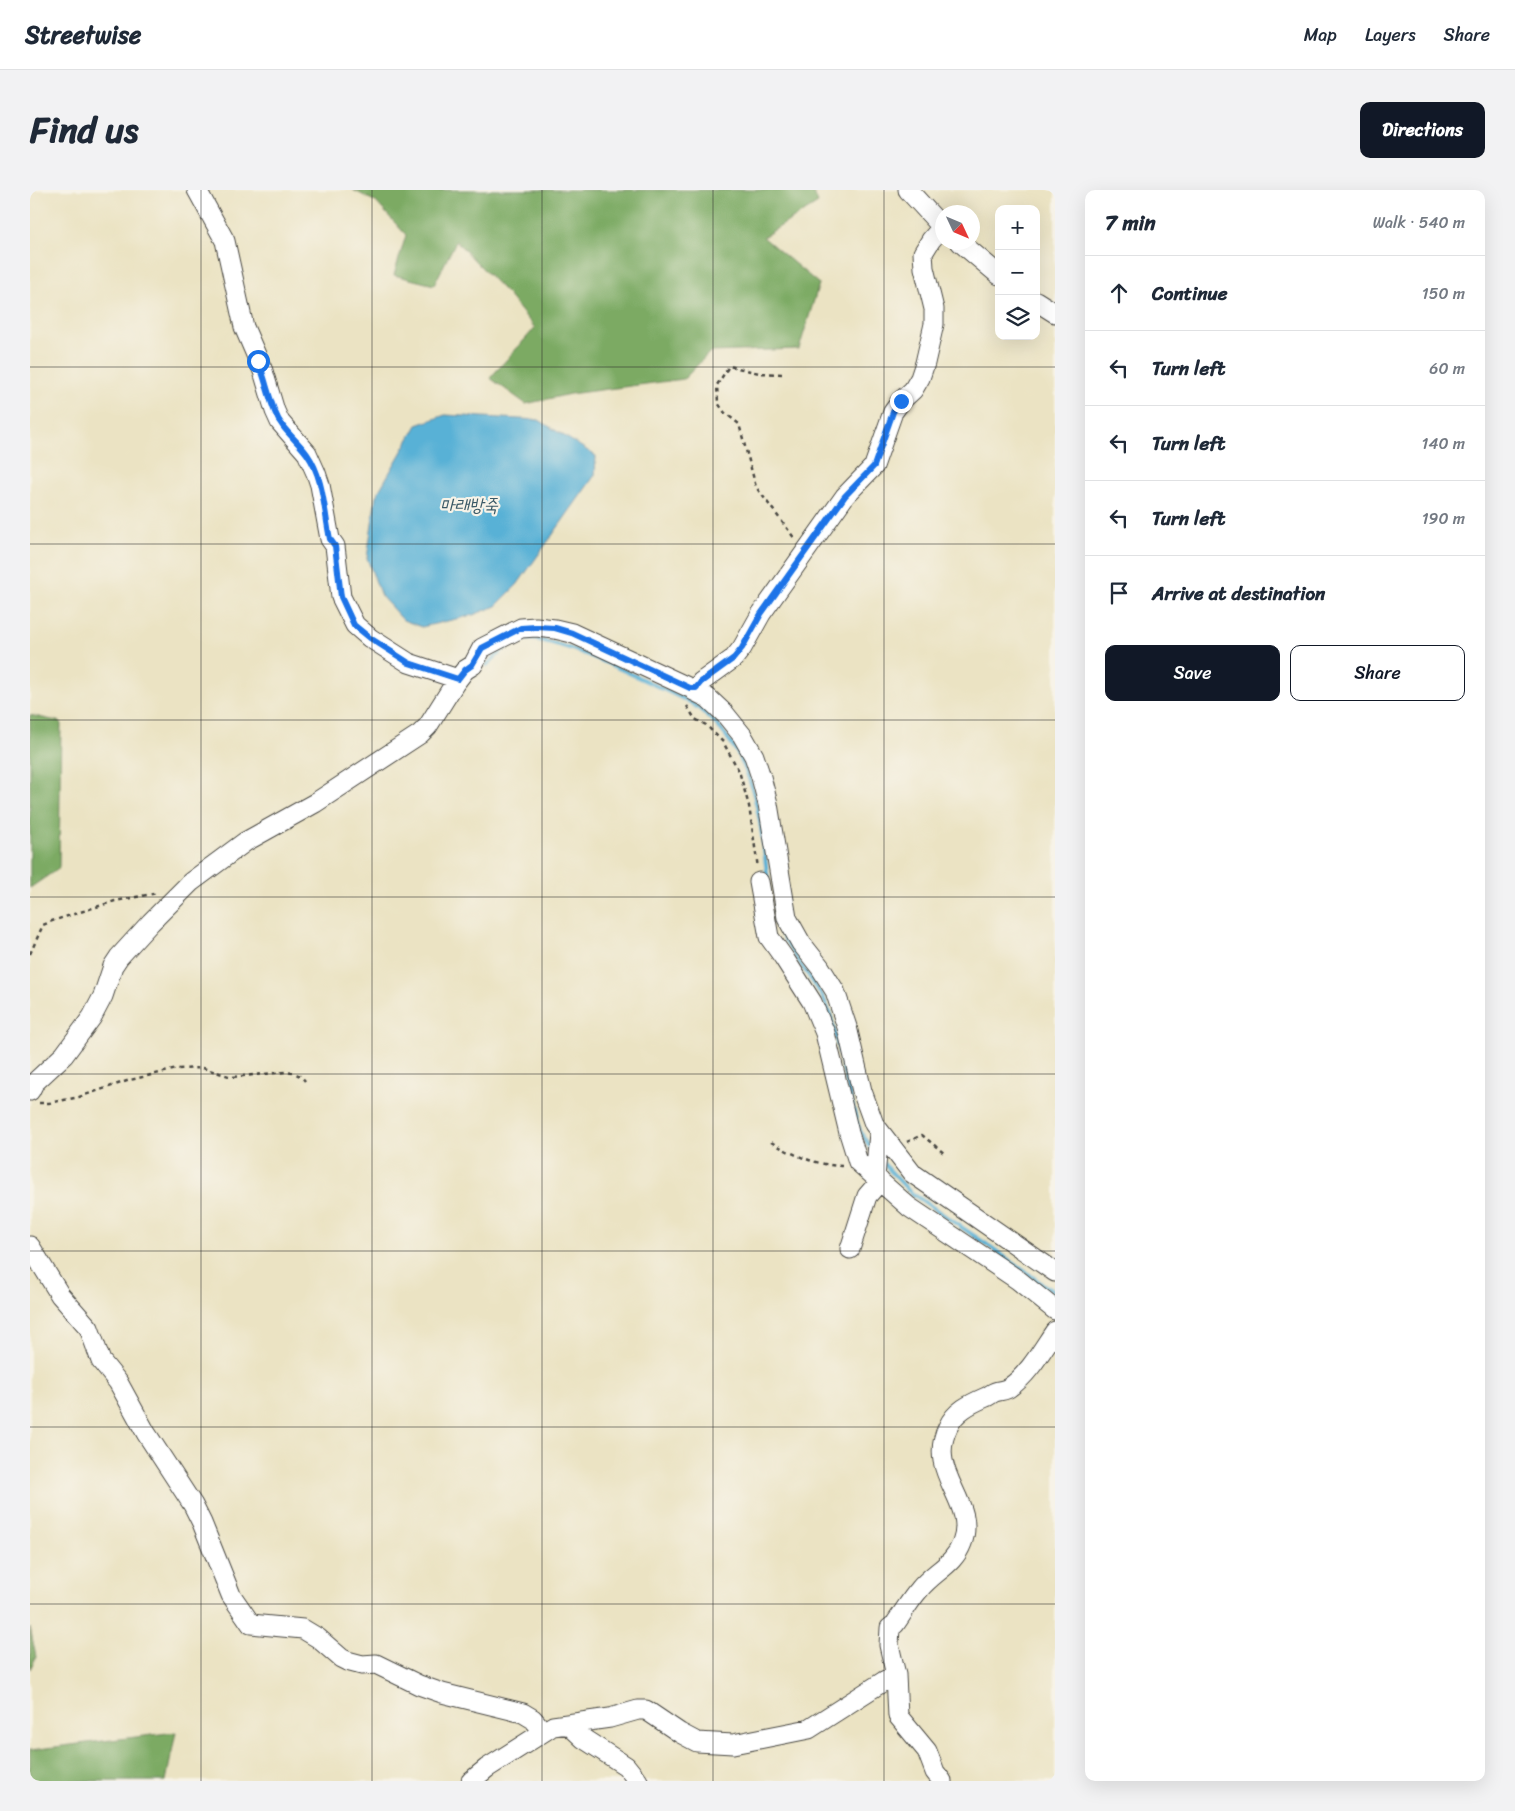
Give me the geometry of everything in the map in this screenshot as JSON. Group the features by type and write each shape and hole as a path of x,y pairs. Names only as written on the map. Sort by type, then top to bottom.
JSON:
{"street":[{"path":"197,190 225,241 244,327 263,371 274,412 284,428 307,454 316,473 330,539 335,546 341,597 354,625 370,638 409,663 458,679"},
{"path":"908,190 935,219"},
{"path":"693,695 701,682 734,658 742,648 761,614 845,496 874,466 893,412 913,390 920,378 929,348 934,316 931,292 924,268 923,253 935,235"},
{"path":"969,250 995,272"},
{"path":"1040,304 1055,313"},
{"path":"31,1097 39,1079 64,1055 92,1017 105,991 113,966 119,957 191,882 245,842 315,803 420,734 428,726 458,679 472,665 482,648 521,628 555,628 572,633 690,688 693,695"},
{"path":"693,695 708,698 725,714 742,735 754,756 768,804 787,918 801,943 820,967 835,991 847,1027 868,1110 879,1132 912,1173 923,1182 1055,1272"},
{"path":"759,882 769,936 812,1002 825,1032 849,1133 858,1162 910,1207 1018,1280 1055,1310"},
{"path":"850,1249 866,1196 877,1179 879,1132"},
{"path":"30,1246 60,1296 89,1328 101,1361 118,1382 146,1433 193,1505 231,1595 251,1624 303,1629 318,1638 347,1661 362,1665 376,1664 442,1694 523,1713 543,1731"},
{"path":"936,1778 927,1751 898,1716 896,1675 889,1645 890,1628 919,1589 950,1563 962,1544 965,1535 964,1514 942,1461 942,1446 948,1425 961,1410 969,1405 1012,1386 1055,1331"},
{"path":"471,1781 487,1768 553,1726 610,1718 638,1710 646,1710 697,1742 733,1744 809,1729 896,1675"},
{"path":"568,1724 584,1740 626,1766 638,1781"}],"path":[{"path":"782,374 759,373 729,366 717,386 718,404 725,413 739,424 756,487 804,553"},
{"path":"693,695 695,719 706,725 723,742 739,771 749,806 759,882"},
{"path":"30,954 43,925 115,901 160,892"},
{"path":"31,1097 49,1103 73,1098 130,1080 185,1068 203,1068 232,1077 286,1072 294,1073 305,1081"},
{"path":"892,1150 922,1135 945,1154"},
{"path":"770,1142 792,1154 814,1162 846,1166 858,1162"}],"green space":[{"path":"353,190 813,190 818,203 763,237 819,284 799,349 710,352 684,379 570,394 526,404 490,378 535,328 508,295 456,241 434,285 394,275 406,235 376,202"},
{"path":"30,715 61,722 59,868 30,888"},
{"path":"30,1627 36,1657 30,1669"},
{"path":"176,1732 166,1781 30,1781 30,1750"}],"water":[{"name":"마래방죽","path":"445,415 539,420 596,456 595,475 517,585 496,606 473,615 422,627 403,620 381,596 367,558 376,496 417,425"}],"waterway":[{"path":"487,665 512,643 521,640 537,640 557,644 606,662 690,702 712,719 741,759 757,805 768,881"},
{"path":"775,922 789,947 823,997 830,1014 856,1120 861,1133 872,1150"},
{"path":"883,1163 910,1192 1055,1293"}],"route":[{"path":"258,361 263,371 274,412 307,454 316,473 330,539 335,546 341,597 354,625 370,638 409,663 458,679 472,665 482,648 521,628 536,627 555,628 572,633 690,688 696,688 701,682 734,658 742,648 761,614 845,496 874,466 893,412 901,401"}]}
